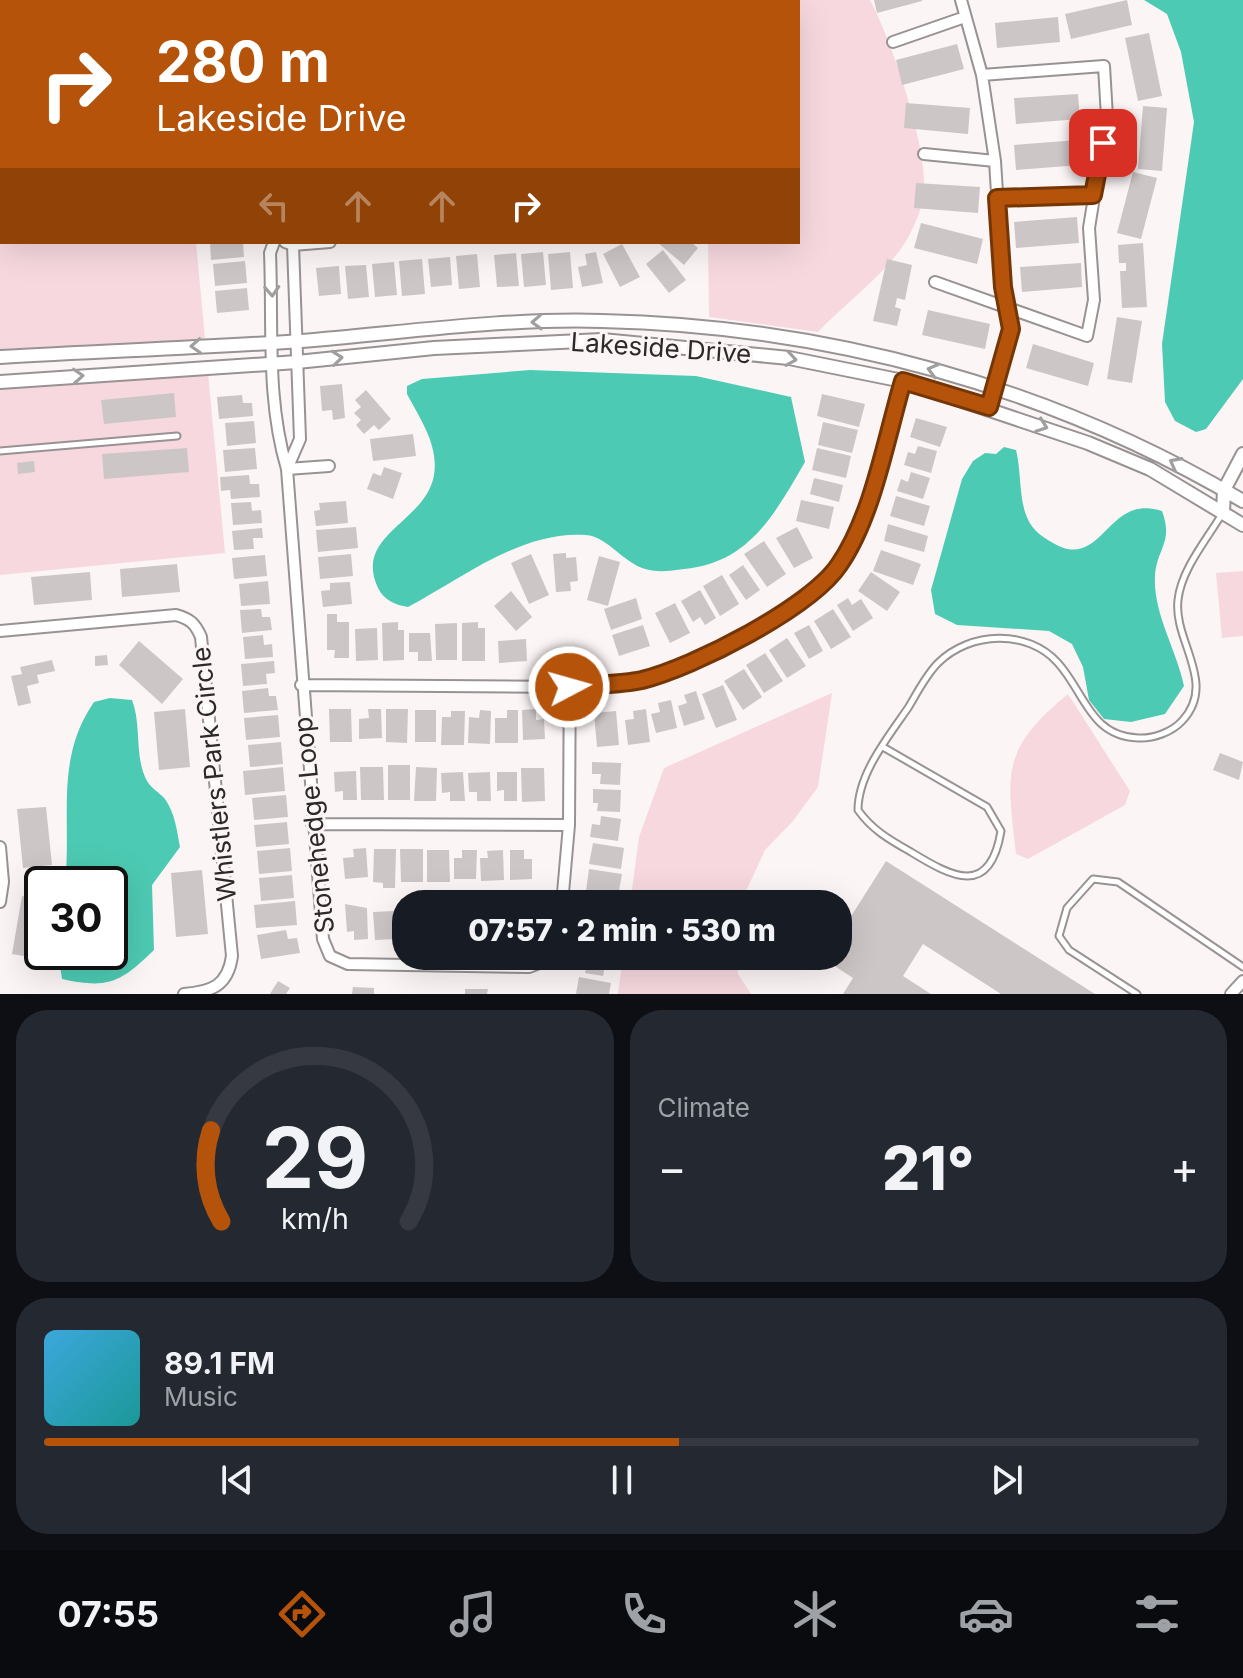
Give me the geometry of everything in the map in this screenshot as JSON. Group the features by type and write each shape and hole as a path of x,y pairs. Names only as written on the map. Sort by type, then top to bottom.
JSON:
{"street":[{"path":"961,0 982,75 995,161 1011,329 989,407"},
{"path":"893,42 965,17"},
{"path":"935,282 1087,336 1094,300 1089,228 1107,117 1104,66 982,75"},
{"path":"924,154 995,161"},
{"path":"997,198 1093,195"},
{"name":"Stonehedge Loop","path":"273,244 270,253 274,342 270,363 276,432 287,469 301,685 323,939 330,956 348,964 392,965"},
{"name":"Stonehedge Loop","path":"287,469 300,439 297,341 289,244"},
{"name":"Lakeside Drive","path":"0,357 297,341 535,322 674,325 792,338 852,349 996,386 1156,453 1243,502"},
{"name":"Lakeside Drive","path":"0,382 297,362 434,348 602,340 789,358 903,381 989,407 1150,469 1243,525"},
{"path":"301,685 569,687 642,680 703,658 812,595 839,566 858,532 903,381"},
{"path":"1223,513 1224,490 1243,454"},
{"path":"287,469 329,466"},
{"path":"1223,513 1243,502"},
{"name":"Whistlers Park Circle","path":"0,631 176,615 192,621 197,628 201,637 232,956 222,983 210,990 184,994"},
{"path":"563,890 569,825 570,655"},
{"path":"312,824 569,825"},
{"path":"0,847 3,882 0,902"},
{"path":"1231,994 1243,981"}],"lane":[{"path":"0,451 177,436"},
{"path":"883,747 987,807 1001,831 993,860 979,873 951,876 866,822 858,810 858,790 883,747 936,664 951,652 981,639 1016,638 1038,646 1059,664 1092,717 1123,738 1147,739 1166,732 1183,721 1196,692 1197,675 1181,628 1177,603 1181,584 1223,513"},
{"path":"1137,994 1069,950 1059,936 1061,920 1067,908 1093,879 1118,882 1243,967"}],"shaded area":[{"path":"800,0 870,0 908,98 921,156 924,180 922,203 910,234 891,261 818,332 709,317 708,244 800,244"},
{"path":"1144,0 1243,0 1243,379 1206,429 1196,432 1175,421 1165,402 1162,344 1194,122 1181,52 1167,14"},
{"path":"0,244 196,244 205,339 0,351"},
{"path":"530,370 696,376 791,397 805,462 771,517 758,532 727,557 707,565 668,571 647,570 594,537 562,536 516,548 408,607 390,601 378,588 373,570 375,554 428,491 435,464 431,443 407,394 407,386 422,379"},
{"path":"208,373 225,553 0,575 0,388"},
{"path":"1004,447 1016,450 1023,504 1030,522 1043,537 1066,549 1087,546 1131,511 1146,508 1162,511 1166,531 1156,567 1155,591 1184,686 1165,714 1131,722 1104,719 1089,700 1083,667 1072,644 1049,631 957,625 935,614 931,590 962,479 973,461 985,453 996,454"},
{"path":"1243,571 1243,636 1222,638 1216,573"},
{"path":"832,693 818,787 793,821 765,850 746,890 632,890 639,837 664,768"},
{"path":"1068,694 1130,791 1125,805 1028,859 1016,854 1011,803 1013,765 1030,731"},
{"path":"110,698 132,700 143,772 149,784 168,804 180,847 152,885 154,950 132,970 102,983 62,979 61,970 128,970 128,866 66,866 69,768 82,724 94,702"},
{"path":"621,970 738,970 751,994 618,994"}],"building":[{"path":"874,0 922,0 922,1 877,13"},
{"path":"1127,0 1132,25 1071,39 1065,14"},
{"path":"1058,17 1060,42 997,48 995,23"},
{"path":"1149,33 1162,96 1138,101 1125,38"},
{"path":"957,44 964,69 902,85 896,60"},
{"path":"1078,94 1080,119 1016,124 1014,98"},
{"path":"906,103 970,108 968,134 904,128"},
{"path":"1143,106 1167,108 1162,171 1138,169"},
{"path":"1078,140 1080,165 1016,170 1014,145"},
{"path":"1133,172 1157,178 1141,239 1117,233"},
{"path":"916,183 980,187 978,213 914,208"},
{"path":"1077,217 1079,243 1016,248 1014,222"},
{"path":"921,223 983,239 977,264 914,248"},
{"path":"1143,243 1147,307 1122,308 1120,271 1126,271 1126,263 1119,263 1118,245"},
{"path":"210,244 243,244 244,257 211,260"},
{"path":"622,244 640,277 620,287 603,254"},
{"path":"659,244 693,244 698,248 684,265"},
{"path":"663,250 686,280 669,293 646,264"},
{"path":"543,252 546,285 524,287 521,254"},
{"path":"570,252 573,288 551,290 548,254"},
{"path":"596,252 603,283 582,287 578,267 587,265 585,254"},
{"path":"516,253 519,286 497,287 494,255"},
{"path":"477,254 480,287 459,289 456,256"},
{"path":"450,257 452,285 431,287 428,259"},
{"path":"422,259 425,294 402,296 399,261"},
{"path":"887,259 912,265 905,300 897,298 895,307 901,309 897,326 873,321"},
{"path":"245,261 247,283 215,286 213,264"},
{"path":"394,262 397,295 375,297 372,264"},
{"path":"1081,263 1082,287 1022,292 1020,267"},
{"path":"366,265 369,297 348,299 345,266"},
{"path":"339,266 341,294 319,296 316,268"},
{"path":"247,288 249,310 217,313 215,291"},
{"path":"928,310 990,324 985,349 922,335"},
{"path":"1117,317 1142,321 1132,383 1107,379"},
{"path":"1033,344 1094,363 1088,386 1026,368"},
{"path":"342,384 345,418 333,420 332,410 322,411 320,386"},
{"path":"366,390 391,419 379,430 374,425 364,434 356,425 361,420 354,413 361,407 355,400"},
{"path":"174,393 176,417 104,424 101,400"},
{"path":"822,394 865,404 859,427 817,416"},
{"path":"242,395 243,403 252,403 253,416 219,419 217,397"},
{"path":"916,418 947,427 940,447 910,437"},
{"path":"254,421 256,443 227,446 225,423"},
{"path":"823,422 858,430 852,453 818,445"},
{"path":"413,434 416,456 373,461 370,439"},
{"path":"918,446 937,451 931,473 904,465 908,452 915,454"},
{"path":"187,448 189,472 104,479 102,454"},
{"path":"255,448 257,469 225,472 223,450"},
{"path":"817,448 851,456 846,478 812,470"},
{"path":"34,461 35,472 18,474 17,463"},
{"path":"384,467 402,473 393,499 367,489 373,473 381,476"},
{"path":"911,472 930,478 923,499 897,491 901,479 908,482"},
{"path":"249,475 250,484 259,484 260,497 231,499 230,490 221,491 220,477"},
{"path":"814,478 843,485 839,502 810,494"},
{"path":"896,496 930,506 924,526 890,516"},
{"path":"801,500 834,507 829,529 796,521"},
{"path":"346,501 348,523 316,526 314,511 320,510 319,503"},
{"path":"251,502 252,511 261,510 262,523 233,525 231,503"},
{"path":"888,524 928,536 924,552 884,541"},
{"path":"356,527 358,548 318,552 316,530"},
{"path":"797,527 813,558 794,568 776,538"},
{"path":"262,528 263,538 253,538 254,549 234,550 232,531"},
{"path":"764,541 786,574 767,587 744,554"},
{"path":"881,550 921,564 913,585 873,571"},
{"path":"566,553 566,558 576,557 578,581 570,582 571,591 556,592 553,554"},
{"path":"351,554 353,576 320,579 318,557"},
{"path":"531,554 549,595 529,604 511,563"},
{"path":"265,555 267,576 234,579 232,558"},
{"path":"599,556 620,562 608,606 587,600"},
{"path":"177,564 180,592 122,597 120,569"},
{"path":"743,565 760,590 746,600 729,575"},
{"path":"90,572 92,600 34,605 31,577"},
{"path":"871,572 900,592 887,611 858,591"},
{"path":"722,575 739,604 720,616 703,586"},
{"path":"268,581 270,604 241,606 239,584"},
{"path":"350,582 352,604 323,607 321,591 330,590 330,583"},
{"path":"700,590 716,618 705,625 700,617 693,622 681,601"},
{"path":"511,591 532,617 516,631 494,606"},
{"path":"636,598 642,619 611,630 604,609"},
{"path":"848,598 852,605 861,599 873,618 853,631 837,605"},
{"path":"675,603 690,633 670,643 655,613"},
{"path":"261,609 262,617 270,617 272,630 242,633 240,610"},
{"path":"833,609 851,637 831,649 814,621"},
{"path":"327,614 337,614 337,622 349,622 349,658 334,658 335,650 327,650"},
{"path":"398,622 398,630 404,630 404,660 383,661 382,623"},
{"path":"478,622 478,628 485,628 485,661 462,661 462,623"},
{"path":"457,623 457,660 436,660 435,624"},
{"path":"643,625 650,646 619,656 612,635"},
{"path":"809,625 823,651 809,659 794,633"},
{"path":"377,628 378,660 356,661 355,629"},
{"path":"409,633 430,633 432,661 418,661 418,652 409,652"},
{"path":"263,635 264,645 272,644 273,657 245,659 243,637"},
{"path":"787,638 806,666 787,678 769,650"},
{"path":"526,639 527,661 499,663 498,641"},
{"path":"139,641 183,679 162,704 119,665"},
{"path":"765,653 783,681 764,693 746,665"},
{"path":"107,655 108,665 95,666 95,656"},
{"path":"52,660 55,671 37,675 39,683 27,686 31,703 18,706 11,676 22,674 20,667"},
{"path":"274,661 275,673 266,674 267,684 243,686 241,664"},
{"path":"744,669 762,697 743,710 724,681"},
{"path":"723,685 737,720 716,728 702,694"},
{"path":"268,688 269,696 276,696 278,710 244,713 242,691"},
{"path":"696,691 705,719 684,726 678,706 687,703 684,695"},
{"path":"671,700 677,728 656,733 651,714 660,712 658,703"},
{"path":"185,709 190,767 159,770 154,712"},
{"path":"329,709 351,709 352,742 330,742"},
{"path":"368,709 381,709 382,738 359,739 359,719 369,718"},
{"path":"386,709 408,709 407,743 386,742"},
{"path":"536,709 536,720 544,719 545,739 523,740 522,710"},
{"path":"646,709 650,742 628,745 625,720 634,719 633,711"},
{"path":"415,710 436,710 436,742 415,742"},
{"path":"480,710 491,711 490,744 468,743 469,717 479,718"},
{"path":"507,710 518,710 518,743 495,743 495,718 507,718"},
{"path":"451,711 465,711 464,745 441,745 442,717 451,717"},
{"path":"616,711 619,745 597,747 594,713"},
{"path":"278,715 280,737 246,740 244,718"},
{"path":"281,742 283,764 250,767 248,745"},
{"path":"1220,753 1243,762 1239,780 1213,770"},
{"path":"592,762 621,763 620,785 600,784 601,774 592,774"},
{"path":"388,765 410,765 410,800 388,800"},
{"path":"283,767 285,791 245,795 243,771"},
{"path":"360,767 383,767 384,800 361,800"},
{"path":"416,767 437,768 436,801 414,801"},
{"path":"521,768 544,768 545,801 522,802"},
{"path":"356,771 357,800 343,800 343,791 335,792 334,772"},
{"path":"463,772 465,801 450,801 450,792 442,793 441,773"},
{"path":"490,772 491,801 477,801 477,792 469,792 468,773"},
{"path":"497,772 517,772 517,801 504,801 504,790 497,791"},
{"path":"593,789 621,790 620,812 597,811 598,803 593,803"},
{"path":"286,795 288,817 254,820 252,798"},
{"path":"46,807 52,865 23,868 17,809"},
{"path":"601,816 621,819 618,841 590,837 592,824 600,825"},
{"path":"287,822 289,844 256,847 254,825"},
{"path":"593,843 624,848 621,869 589,864"},
{"path":"290,848 292,871 259,874 257,851"},
{"path":"366,848 368,877 345,879 343,858 354,857 353,849"},
{"path":"374,849 396,849 395,888 383,888 383,883 373,882"},
{"path":"400,849 423,849 423,882 401,882"},
{"path":"427,850 449,850 450,882 427,882"},
{"path":"462,850 477,850 476,879 454,879 454,858 462,858"},
{"path":"503,850 504,880 481,881 480,858 488,858 487,851"},
{"path":"510,850 524,850 524,859 532,859 532,879 510,880"},
{"path":"886,861 1095,994 1001,994 923,944 903,976 931,994 843,994 853,978 841,970 852,970 852,915"},
{"path":"589,869 622,874 619,890 586,890"},
{"path":"202,870 208,934 176,937 171,873"},
{"path":"292,875 294,898 261,901 259,878"},
{"path":"22,896 24,896 24,956 12,954"},
{"path":"295,901 297,925 256,928 254,905"},
{"path":"345,904 367,908 368,939 354,940 354,931 347,932"},
{"path":"392,911 392,939 375,940 373,912"},
{"path":"286,930 288,939 297,938 300,953 261,959 257,935"},
{"path":"586,970 604,970 603,976 585,973"},
{"path":"579,977 611,983 609,994 576,994"},
{"path":"278,981 290,988 286,994 270,994"},
{"path":"353,987 374,988 374,994 352,994"},
{"path":"465,989 488,989 487,994 465,994"}],"route":[{"path":"569,687 642,680 703,658 812,595 839,566 858,532 903,381 989,407 1011,329 1003,287 997,198 1093,195 1103,143"}]}
